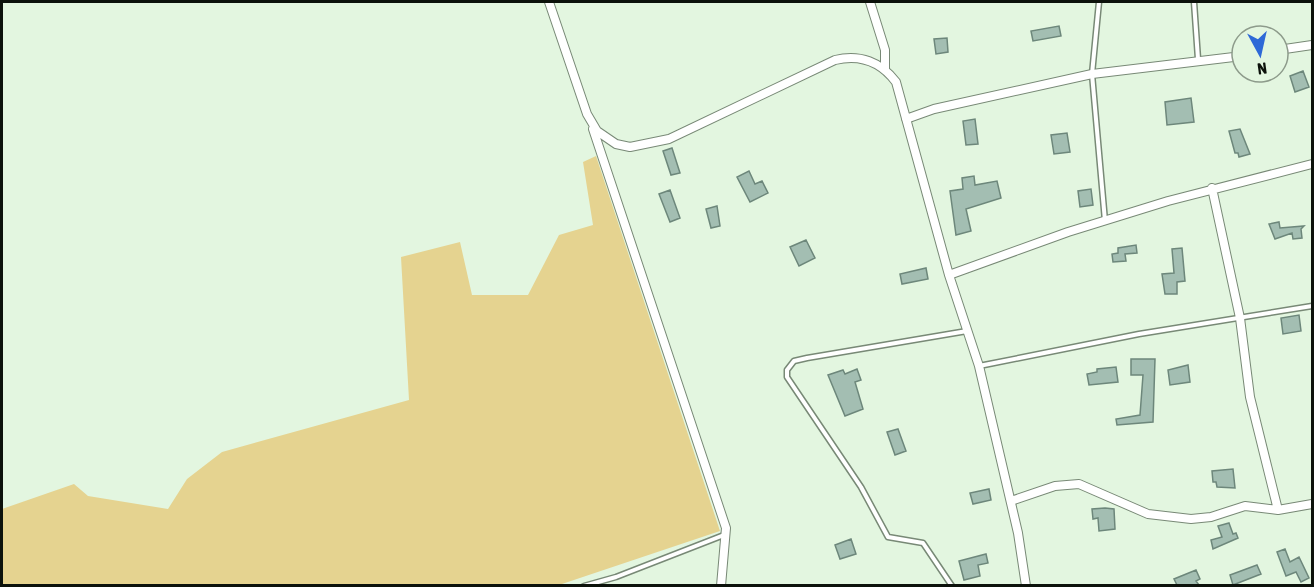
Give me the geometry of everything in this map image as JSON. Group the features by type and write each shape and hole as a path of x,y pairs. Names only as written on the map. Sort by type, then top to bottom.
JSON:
{"street":[{"path":"549,2 706,464 727,534 721,585"},
{"path":"870,2 885,50 885,70"},
{"path":"1290,49 1312,45"},
{"path":"906,119 934,109 1092,74 1230,57"},
{"path":"589,119 604,138 616,144 630,147 648,145 703,125 836,60 862,59 885,70 896,82 949,275 978,366 1011,501 1026,585"},
{"path":"949,275 1105,221 1212,188 1312,164"},
{"path":"1212,188 1240,318 1250,396 1278,510"},
{"path":"1011,501 1055,486 1079,484 1148,514 1200,519 1245,506 1278,510 1312,504"}],"lane":[{"path":"1099,2 1092,74 1105,221"},
{"path":"1194,2 1198,60"},
{"path":"978,366 1139,334 1312,306"},
{"path":"952,585 923,543 888,537 861,487 788,377 787,370 794,361 807,358 967,331"},
{"path":"584,585 616,577 727,534"}],"shaded area":[{"path":"596,156 720,531 559,585 2,585 2,509 74,484 88,496 168,509 187,479 222,452 409,400 401,257 460,242 472,295 528,295 559,235 593,225 583,162"}],"building":[{"path":"1059,26 1061,36 1033,41 1031,31"},
{"path":"947,38 948,52 936,54 934,39"},
{"path":"1303,71 1309,87 1295,92 1290,76"},
{"path":"1191,98 1194,122 1167,125 1165,102"},
{"path":"975,119 978,144 966,145 963,121"},
{"path":"1240,129 1250,154 1239,157 1238,153 1235,153 1229,131"},
{"path":"1067,133 1070,152 1054,154 1051,135"},
{"path":"672,148 680,173 671,175 663,151"},
{"path":"749,171 755,184 762,181 768,193 750,202 737,177"},
{"path":"974,176 975,185 997,181 1001,198 966,209 971,231 956,235 950,191 963,189 962,178"},
{"path":"1091,189 1093,205 1080,207 1078,191"},
{"path":"670,190 680,218 670,222 659,194"},
{"path":"717,206 720,226 711,228 706,209"},
{"path":"1279,222 1280,228 1304,226 1301,229 1302,238 1293,239 1292,233 1275,239 1269,224"},
{"path":"806,240 815,258 799,266 790,247"},
{"path":"1136,245 1137,253 1125,254 1126,261 1113,262 1112,254 1118,253 1118,248"},
{"path":"1182,248 1185,281 1177,282 1177,294 1165,294 1162,274 1174,273 1172,249"},
{"path":"926,268 928,279 902,284 900,274"},
{"path":"1299,315 1301,331 1283,334 1281,318"},
{"path":"1131,359 1155,359 1153,422 1117,425 1116,419 1140,415 1143,375 1131,375"},
{"path":"1188,365 1190,382 1170,385 1168,370"},
{"path":"1116,367 1118,382 1089,385 1087,374 1097,372 1097,369"},
{"path":"857,369 861,380 855,382 863,409 845,416 828,375 843,370 845,374"},
{"path":"898,429 906,451 895,455 887,432"},
{"path":"1233,469 1235,488 1217,487 1216,482 1213,482 1212,471"},
{"path":"989,489 991,500 973,504 970,493"},
{"path":"1092,509 1114,509 1115,529 1099,531 1098,518 1093,519"},
{"path":"1229,523 1233,534 1236,533 1238,538 1213,549 1211,540 1222,537 1218,526"},
{"path":"851,539 856,554 840,559 835,545"},
{"path":"1285,549 1290,562 1299,557 1309,578 1301,582 1296,572 1286,576 1277,552"},
{"path":"986,554 988,563 978,565 980,576 964,580 959,561"},
{"path":"1257,565 1261,574 1233,585 1230,575"},
{"path":"1196,570 1200,579 1196,581 1199,585 1177,585 1174,579"}]}
